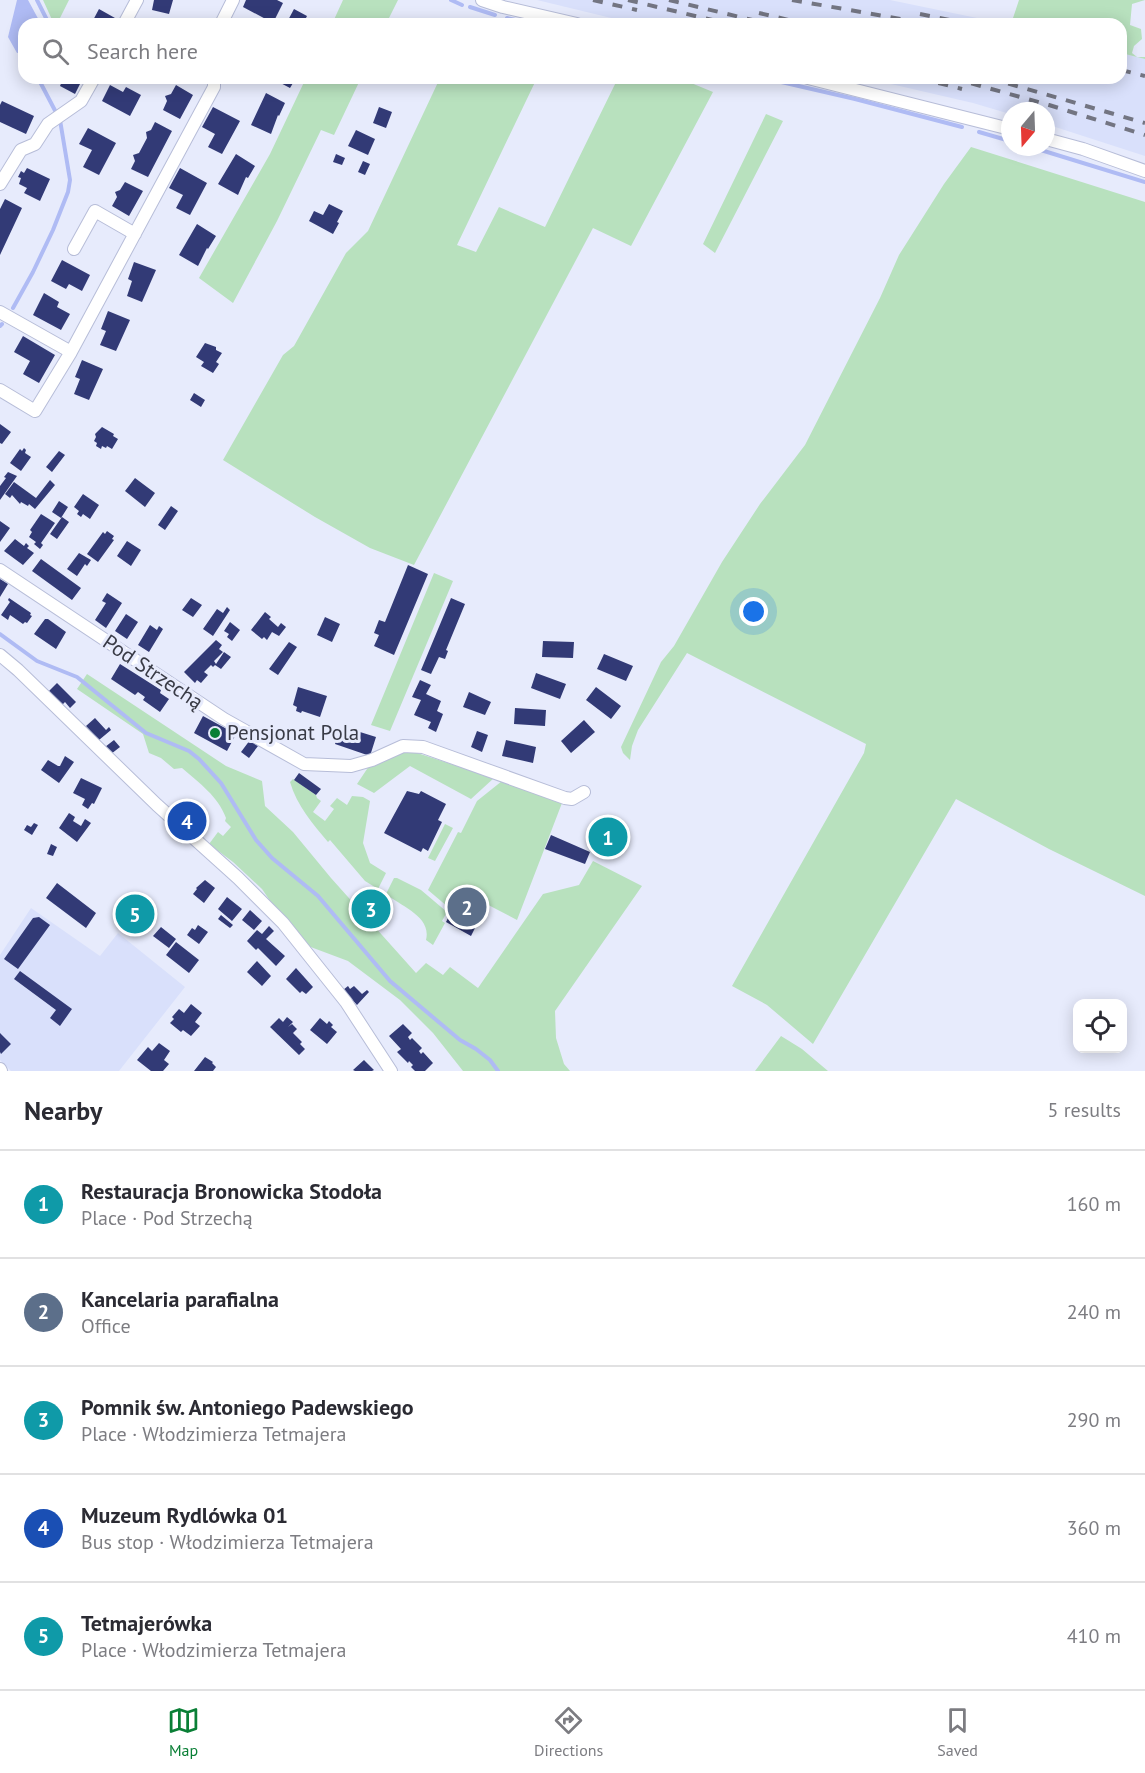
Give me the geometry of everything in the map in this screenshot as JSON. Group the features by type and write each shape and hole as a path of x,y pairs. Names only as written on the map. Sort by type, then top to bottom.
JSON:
{"street":[{"path":"127,18 137,0"},
{"path":"224,18 233,0"},
{"path":"482,0 551,18"},
{"path":"0,184 21,150 35,144 48,124 81,101 91,84"},
{"path":"0,390 36,411 71,352 214,84"},
{"path":"832,84 1001,127"},
{"path":"1055,142 1145,171"},
{"path":"74,249 95,211 135,234"},
{"path":"0,312 71,352"},
{"name":"Pod Strzechą","path":"0,570 224,719 304,764 351,766 372,760 403,746 423,747 565,798 572,799 584,792"},
{"path":"0,656 18,670 283,923 346,1002 391,1071"}],"shaded area":[{"path":"537,0 890,0 977,18 611,18"},
{"path":"1127,54 1145,59 1145,156 1055,127 1055,102 1001,102 1001,111 891,84 1127,84"},
{"path":"31,908 100,956 118,933 185,987 119,1071 11,1071 0,1060 0,955"}],"green space":[{"path":"43,0 69,0 60,18 51,18"},
{"path":"343,0 398,0 389,18 335,18"},
{"path":"1019,0 1145,0 1132,4 1130,25 1141,29 1142,39 1134,46 1132,53 1137,57 1127,54 1127,18 1013,18"},
{"path":"303,84 358,84 334,135 321,130 277,221 233,303 199,278 270,154"},
{"path":"437,84 534,84 457,245 476,252 499,207 545,227 615,84 694,84 713,92 631,246 593,228 414,565 370,548 223,460 283,355 294,346 346,253 368,231"},
{"path":"766,114 783,121 715,253 703,244"},
{"path":"971,147 1145,202 1145,896 1049,849 956,799 813,1044 767,1005 732,986 864,753 866,744 687,653 638,730 630,760 621,747 661,662 674,646 722,562 760,504 805,445 880,298 899,255 944,184"},
{"path":"434,573 453,581 390,731 371,725"},
{"path":"87,674 226,766 262,781 265,806 293,832 416,973 426,963 443,975 450,967 478,988 543,894 579,885 593,861 642,886 555,1011 556,1038 564,1064 570,1071 463,1071 433,1033 400,1000 348,961 308,946 279,914 262,889 233,862 209,844 218,832 223,836 231,827 225,821 223,810 213,796 182,768 174,769 161,758 149,753 143,734 77,689"},
{"path":"405,749 494,778 471,799 410,766 374,793 357,784 369,766"},
{"path":"293,779 321,801 313,812 325,821 334,809 330,806 337,798 347,805 352,796 363,797 370,801 363,843 370,863 386,873 378,889 365,881 311,821 293,791 290,782"},
{"path":"502,781 562,803 517,920 469,895 460,911 448,907 428,890 477,801"},
{"path":"445,824 453,828 435,861 428,858"},
{"path":"394,878 421,890 447,912 442,921 445,923 433,945 426,940 427,932 420,918 386,894"},
{"path":"781,1036 802,1049 828,1071 755,1071"}],"water":[{"path":"17,0 28,0 38,18 18,18 18,53 8,37"}],"building":[{"path":"154,0 173,0 169,14 152,10"},
{"path":"246,0 277,0 283,3 276,18 264,18 243,7"},
{"path":"99,9 115,18 94,18"},
{"path":"294,9 307,16 306,18 289,18"},
{"path":"61,84 80,84 75,94 60,86"},
{"path":"110,85 123,92 126,87 141,95 130,116 102,101"},
{"path":"176,85 193,95 180,119 163,110 167,101 165,96 171,94"},
{"path":"266,93 285,103 271,134 251,125"},
{"path":"2,101 34,116 26,134 0,122"},
{"path":"213,107 240,121 222,154 208,147 215,134 202,127"},
{"path":"379,107 392,112 386,128 373,123"},
{"path":"155,122 172,131 148,177 131,169 135,161 133,155 139,153 147,138 146,132 151,130"},
{"path":"88,128 116,143 99,175 83,167 92,150 79,144"},
{"path":"356,130 375,139 368,155 348,146"},
{"path":"236,154 255,166 248,178 246,177 238,195 218,184"},
{"path":"336,154 345,158 342,165 333,162"},
{"path":"363,161 370,164 365,175 358,172"},
{"path":"27,168 50,179 40,201 24,193 27,188 19,184 21,178 18,177 21,171 24,173"},
{"path":"180,168 207,183 190,215 176,208 183,195 169,188"},
{"path":"125,182 143,191 129,216 112,206 117,197 115,192 120,190"},
{"path":"5,199 22,208 0,255 0,209"},
{"path":"329,204 343,211 333,234 309,221 314,211 323,215"},
{"path":"197,224 216,236 198,266 179,255"},
{"path":"62,260 90,275 82,291 69,284 66,289 51,281"},
{"path":"134,262 156,270 142,302 127,296 132,281 128,279"},
{"path":"44,293 59,302 57,307 70,314 61,330 33,315"},
{"path":"108,311 130,320 116,351 100,345 106,331 101,329"},
{"path":"23,336 55,355 39,383 23,374 30,361 14,352"},
{"path":"205,343 216,347 216,350 222,353 213,373 201,366 204,362 196,357"},
{"path":"82,360 103,369 89,400 74,394 80,379 75,377"},
{"path":"194,393 205,400 201,407 190,400"},
{"path":"0,424 11,432 2,444 0,443"},
{"path":"102,427 118,439 112,449 102,446 101,449 96,446 95,434"},
{"path":"24,448 25,453 31,457 21,471 10,463 20,449 22,451"},
{"path":"59,451 65,455 52,472 46,467"},
{"path":"8,472 17,476 0,500 0,486"},
{"path":"135,478 155,493 145,507 125,491"},
{"path":"50,480 55,485 35,509 29,504 28,506 21,502 20,504 12,495 10,498 5,494 14,482 36,498"},
{"path":"83,494 99,505 90,519 83,514 81,517 77,514 79,511 74,507"},
{"path":"59,501 68,507 61,518 52,512"},
{"path":"171,506 178,511 165,530 158,525"},
{"path":"41,514 55,523 41,543 43,545 40,549 29,537 32,532 30,530"},
{"path":"62,517 69,522 57,539 50,534"},
{"path":"0,521 10,528 0,542"},
{"path":"107,531 114,536 112,539 114,540 98,562 87,554 103,532 105,534"},
{"path":"15,539 24,546 26,543 29,546 27,548 34,553 23,565 4,551"},
{"path":"127,541 141,550 131,566 117,556"},
{"path":"79,553 91,560 87,566 85,564 77,576 67,569"},
{"path":"41,559 81,588 72,600 32,571"},
{"path":"408,565 428,574 394,655 374,646 379,635 374,633 379,620 385,622"},
{"path":"0,579 8,584 0,597"},
{"path":"107,593 122,603 106,628 95,620 106,603 102,601"},
{"path":"9,598 31,613 32,616 27,623 23,624 10,615 8,620 1,615 10,602"},
{"path":"191,598 202,605 193,617 182,610"},
{"path":"451,598 465,604 446,650 448,651 445,659 439,657 431,674 421,670"},
{"path":"227,607 230,610 213,636 203,629 217,609 223,613"},
{"path":"265,612 278,627 281,623 286,627 279,636 272,632 267,640 264,637 262,639 251,630"},
{"path":"126,614 138,622 127,639 115,631"},
{"path":"325,617 340,624 332,642 317,635"},
{"path":"45,619 66,632 56,649 34,634"},
{"path":"230,622 240,630 232,641 227,637 229,634 224,631"},
{"path":"150,625 157,630 159,626 163,629 149,652 138,645"},
{"path":"216,640 222,645 219,649 223,652 214,661 216,664 224,652 231,657 221,669 211,665 204,672 208,675 201,683 197,680 195,683 184,672"},
{"path":"543,641 574,642 573,658 542,657"},
{"path":"289,642 297,647 278,675 269,669"},
{"path":"604,654 633,666 626,681 597,669"},
{"path":"120,664 161,690 160,693 169,699 160,712 143,700 145,697 138,692 135,695 111,679"},
{"path":"536,673 566,684 560,699 531,688"},
{"path":"420,680 431,685 426,694 441,701 437,711 443,714 436,732 428,728 431,722 414,715 421,700 412,697"},
{"path":"57,683 76,702 70,708 65,702 62,705 49,691"},
{"path":"298,687 327,696 320,717 296,711 297,707 293,705"},
{"path":"596,687 621,706 611,719 586,700"},
{"path":"469,692 491,702 485,715 463,707"},
{"path":"515,708 546,710 545,726 514,724"},
{"name":"Pensjonat Pola","path":"203,716 236,734 227,751 194,733"},
{"path":"95,718 106,730 109,727 111,730 99,740 86,726"},
{"path":"584,720 595,732 571,753 561,741"},
{"path":"339,731 358,737 360,732 376,737 370,756 335,744"},
{"path":"477,731 488,735 482,752 471,747"},
{"path":"114,740 120,747 111,754 105,747"},
{"path":"250,740 258,746 249,758 241,752"},
{"path":"506,740 536,747 533,763 502,756"},
{"path":"65,756 74,762 59,783 41,770 48,760 60,766"},
{"path":"299,773 321,789 316,795 294,780"},
{"path":"81,778 102,788 94,804 92,803 88,809 82,805 85,799 73,793"},
{"path":"407,791 419,794 421,791 446,804 438,820 442,822 428,851 423,848 421,852 384,833"},
{"path":"69,813 75,817 73,821 81,826 85,819 91,823 77,842 59,828"},
{"path":"606,817 624,825 609,858 591,849"},
{"path":"34,823 38,825 32,835 24,830 27,825 31,827"},
{"path":"551,835 590,852 585,864 545,849"},
{"path":"51,844 57,847 53,856 47,854"},
{"path":"205,880 215,888 204,903 193,894"},
{"path":"57,883 96,913 86,928 46,898"},
{"path":"141,894 152,903 137,923 140,926 132,936 119,925"},
{"path":"469,895 487,904 471,936 446,922 453,908 460,911"},
{"path":"227,897 242,909 232,921 218,909"},
{"path":"250,910 262,921 254,930 242,920"},
{"path":"221,915 233,925 230,928 218,919"},
{"path":"39,917 50,925 18,969 4,959 33,918"},
{"path":"198,925 208,932 199,944 187,935 192,928 195,930"},
{"path":"269,926 274,931 266,939 285,956 276,966 258,948 256,950 247,941 257,930 262,934"},
{"path":"161,927 176,939 169,948 153,936"},
{"path":"176,942 199,960 189,973 166,955"},
{"path":"257,961 271,976 262,986 247,972"},
{"path":"296,968 313,987 306,994 302,991 300,993 286,979"},
{"path":"20,971 72,1009 60,1026 50,1018 56,1010 14,979"},
{"path":"348,986 350,989 354,986 362,994 367,990 369,992 357,1005 343,990"},
{"path":"191,1004 202,1013 195,1022 200,1026 191,1036 183,1030 181,1032 170,1023 179,1009 184,1013"},
{"path":"287,1017 293,1022 288,1027 292,1024 297,1029 293,1033 305,1049 299,1055 270,1027 279,1018 283,1022"},
{"path":"320,1018 327,1024 329,1021 333,1025 331,1027 337,1032 327,1044 310,1030"},
{"path":"403,1024 412,1033 408,1037 410,1040 412,1038 422,1048 419,1051 421,1054 423,1052 433,1063 425,1071 415,1071 411,1067 413,1065 397,1052 401,1049 389,1036"},
{"path":"0,1033 11,1044 1,1054 0,1052"},
{"path":"159,1043 170,1051 164,1060 169,1064 163,1071 151,1071 137,1060 148,1047 152,1051"},
{"path":"205,1057 216,1067 213,1071 194,1071"},
{"path":"364,1060 374,1070 353,1070"}],"waterway":[{"path":"37,0 46,18"},
{"path":"451,0 462,5"},
{"path":"470,7 495,15"},
{"path":"13,308 53,230 68,192 70,180 60,120 41,84"},
{"path":"790,84 962,127"},
{"path":"979,132 1001,138"},
{"path":"1055,154 1145,182"},
{"path":"0,634 37,661 77,677 146,733 189,751 199,759 221,783 256,840 272,858 318,896 390,981 460,1040 490,1060 498,1071"}],"railway":[{"path":"593,0 637,10"},
{"path":"628,0 704,18"},
{"path":"669,0 744,18"},
{"path":"792,0 896,18"},
{"path":"759,13 780,18"},
{"path":"920,14 940,18"},
{"path":"1127,72 1145,76"},
{"path":"942,84 962,89"},
{"path":"974,84 1145,135"},
{"path":"1010,84 1145,123"}],"place":[{"name":"Pensjonat Pola","path":"215,733"},
{"name":"Muzeum Rydlówka 01","path":"187,821"},
{"name":"Restauracja Bronowicka Stodoła","path":"608,837"},
{"name":"Kancelaria parafialna","path":"467,907"},
{"name":"Pomnik św. Antoniego Padewskiego","path":"371,909"},
{"name":"Tetmajerówka","path":"135,914"}]}
